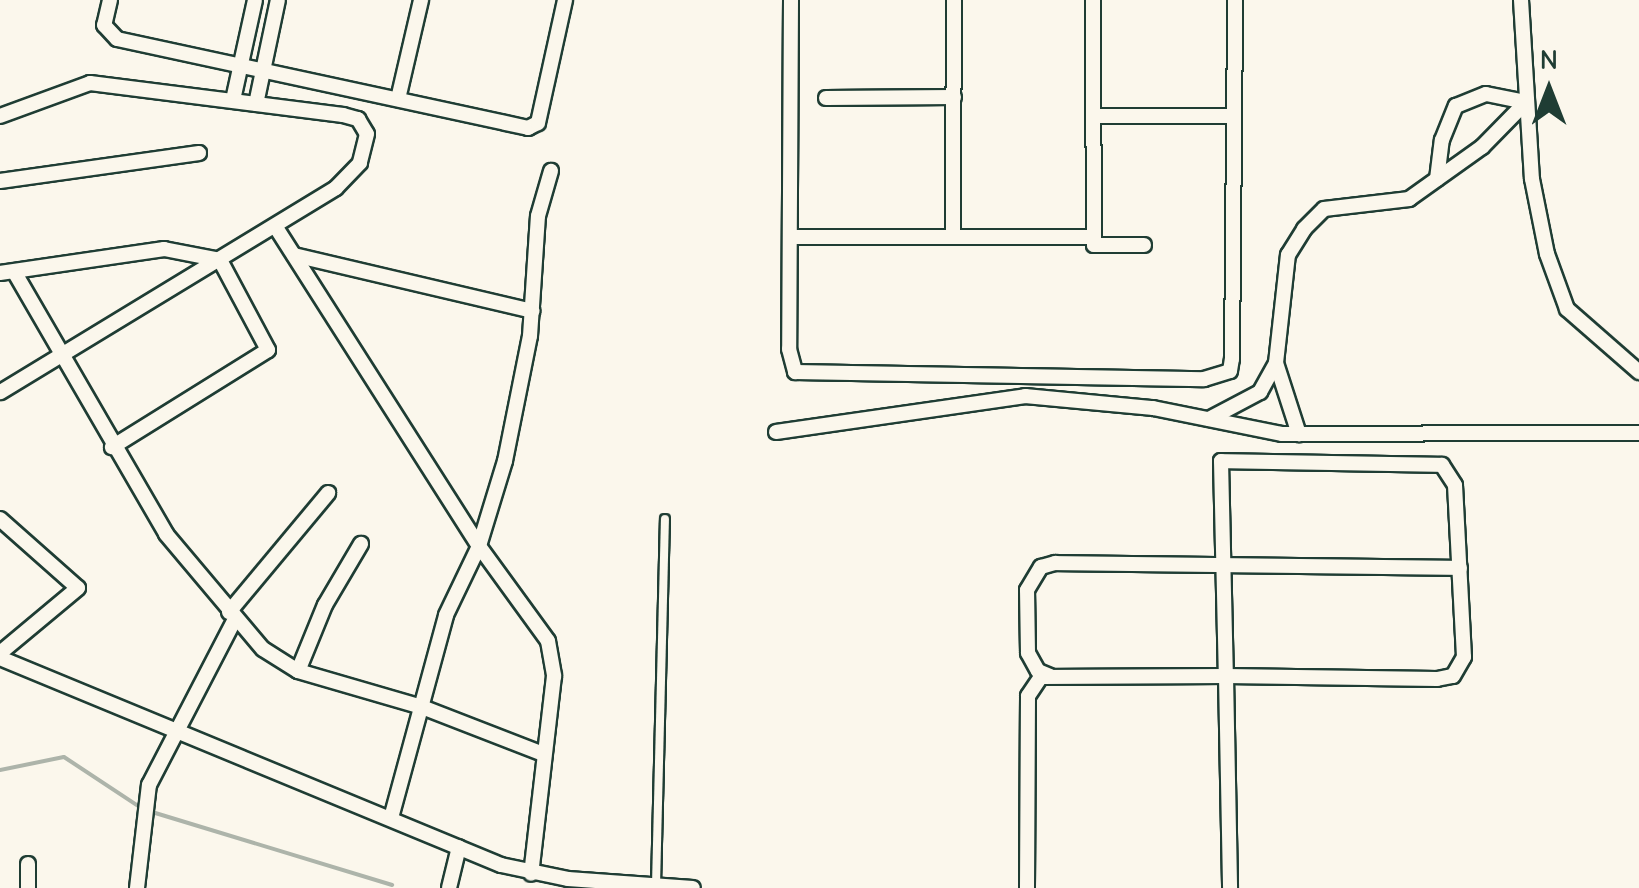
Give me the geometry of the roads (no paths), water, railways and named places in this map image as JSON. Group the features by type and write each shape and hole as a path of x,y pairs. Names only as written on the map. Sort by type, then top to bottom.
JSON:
{"street":[{"path":"110,0 107,35 533,126 565,0"},
{"path":"233,100 255,0"},
{"path":"256,104 278,0"},
{"path":"398,98 421,0"},
{"path":"791,0 790,361 805,377 1221,377 1232,359 1235,0"},
{"path":"953,236 954,0"},
{"path":"1094,0 1094,245 1144,245"},
{"path":"1521,0 1538,219 1567,309 1639,372"},
{"path":"0,116 90,83 358,119 366,134 351,175 277,229 0,392"},
{"path":"1437,180 1442,140 1456,106 1486,94 1526,102"},
{"path":"826,98 954,97"},
{"path":"1208,420 1260,392 1276,364 1288,255 1304,229 1324,209 1380,207 1409,199 1482,147 1526,102"},
{"path":"1094,116 1234,116"},
{"path":"0,181 198,153"},
{"path":"391,818 446,615 479,546 505,462 532,311 538,216 551,171"},
{"path":"277,229 554,657 531,874"},
{"path":"790,237 1094,237"},
{"path":"112,447 268,350 220,260 164,248 7,273 62,356 112,447 166,534 263,649 298,670 422,706 543,754"},
{"path":"294,256 532,311"},
{"path":"1276,364 1300,434"},
{"path":"776,432 1025,396 1300,434 1639,433"},
{"path":"1028,888 1028,696 1050,676 1226,676 1453,676 1464,657 1452,472 1410,460 1221,462 1224,568 1226,676 1230,888"},
{"path":"138,888 144,802 174,730 232,616 328,493"},
{"path":"0,519 78,588 0,655 531,874 693,888"},
{"path":"298,670 324,604 362,544"},
{"path":"1050,676 1028,653 1027,590 1041,567 1460,568"},
{"path":"449,888 459,847"},
{"path":"28,864 28,888"}],"lane":[{"path":"656,885 665,519"}],"waterway":[{"path":"0,770 64,757 143,809"},
{"path":"152,812 392,885"}]}
